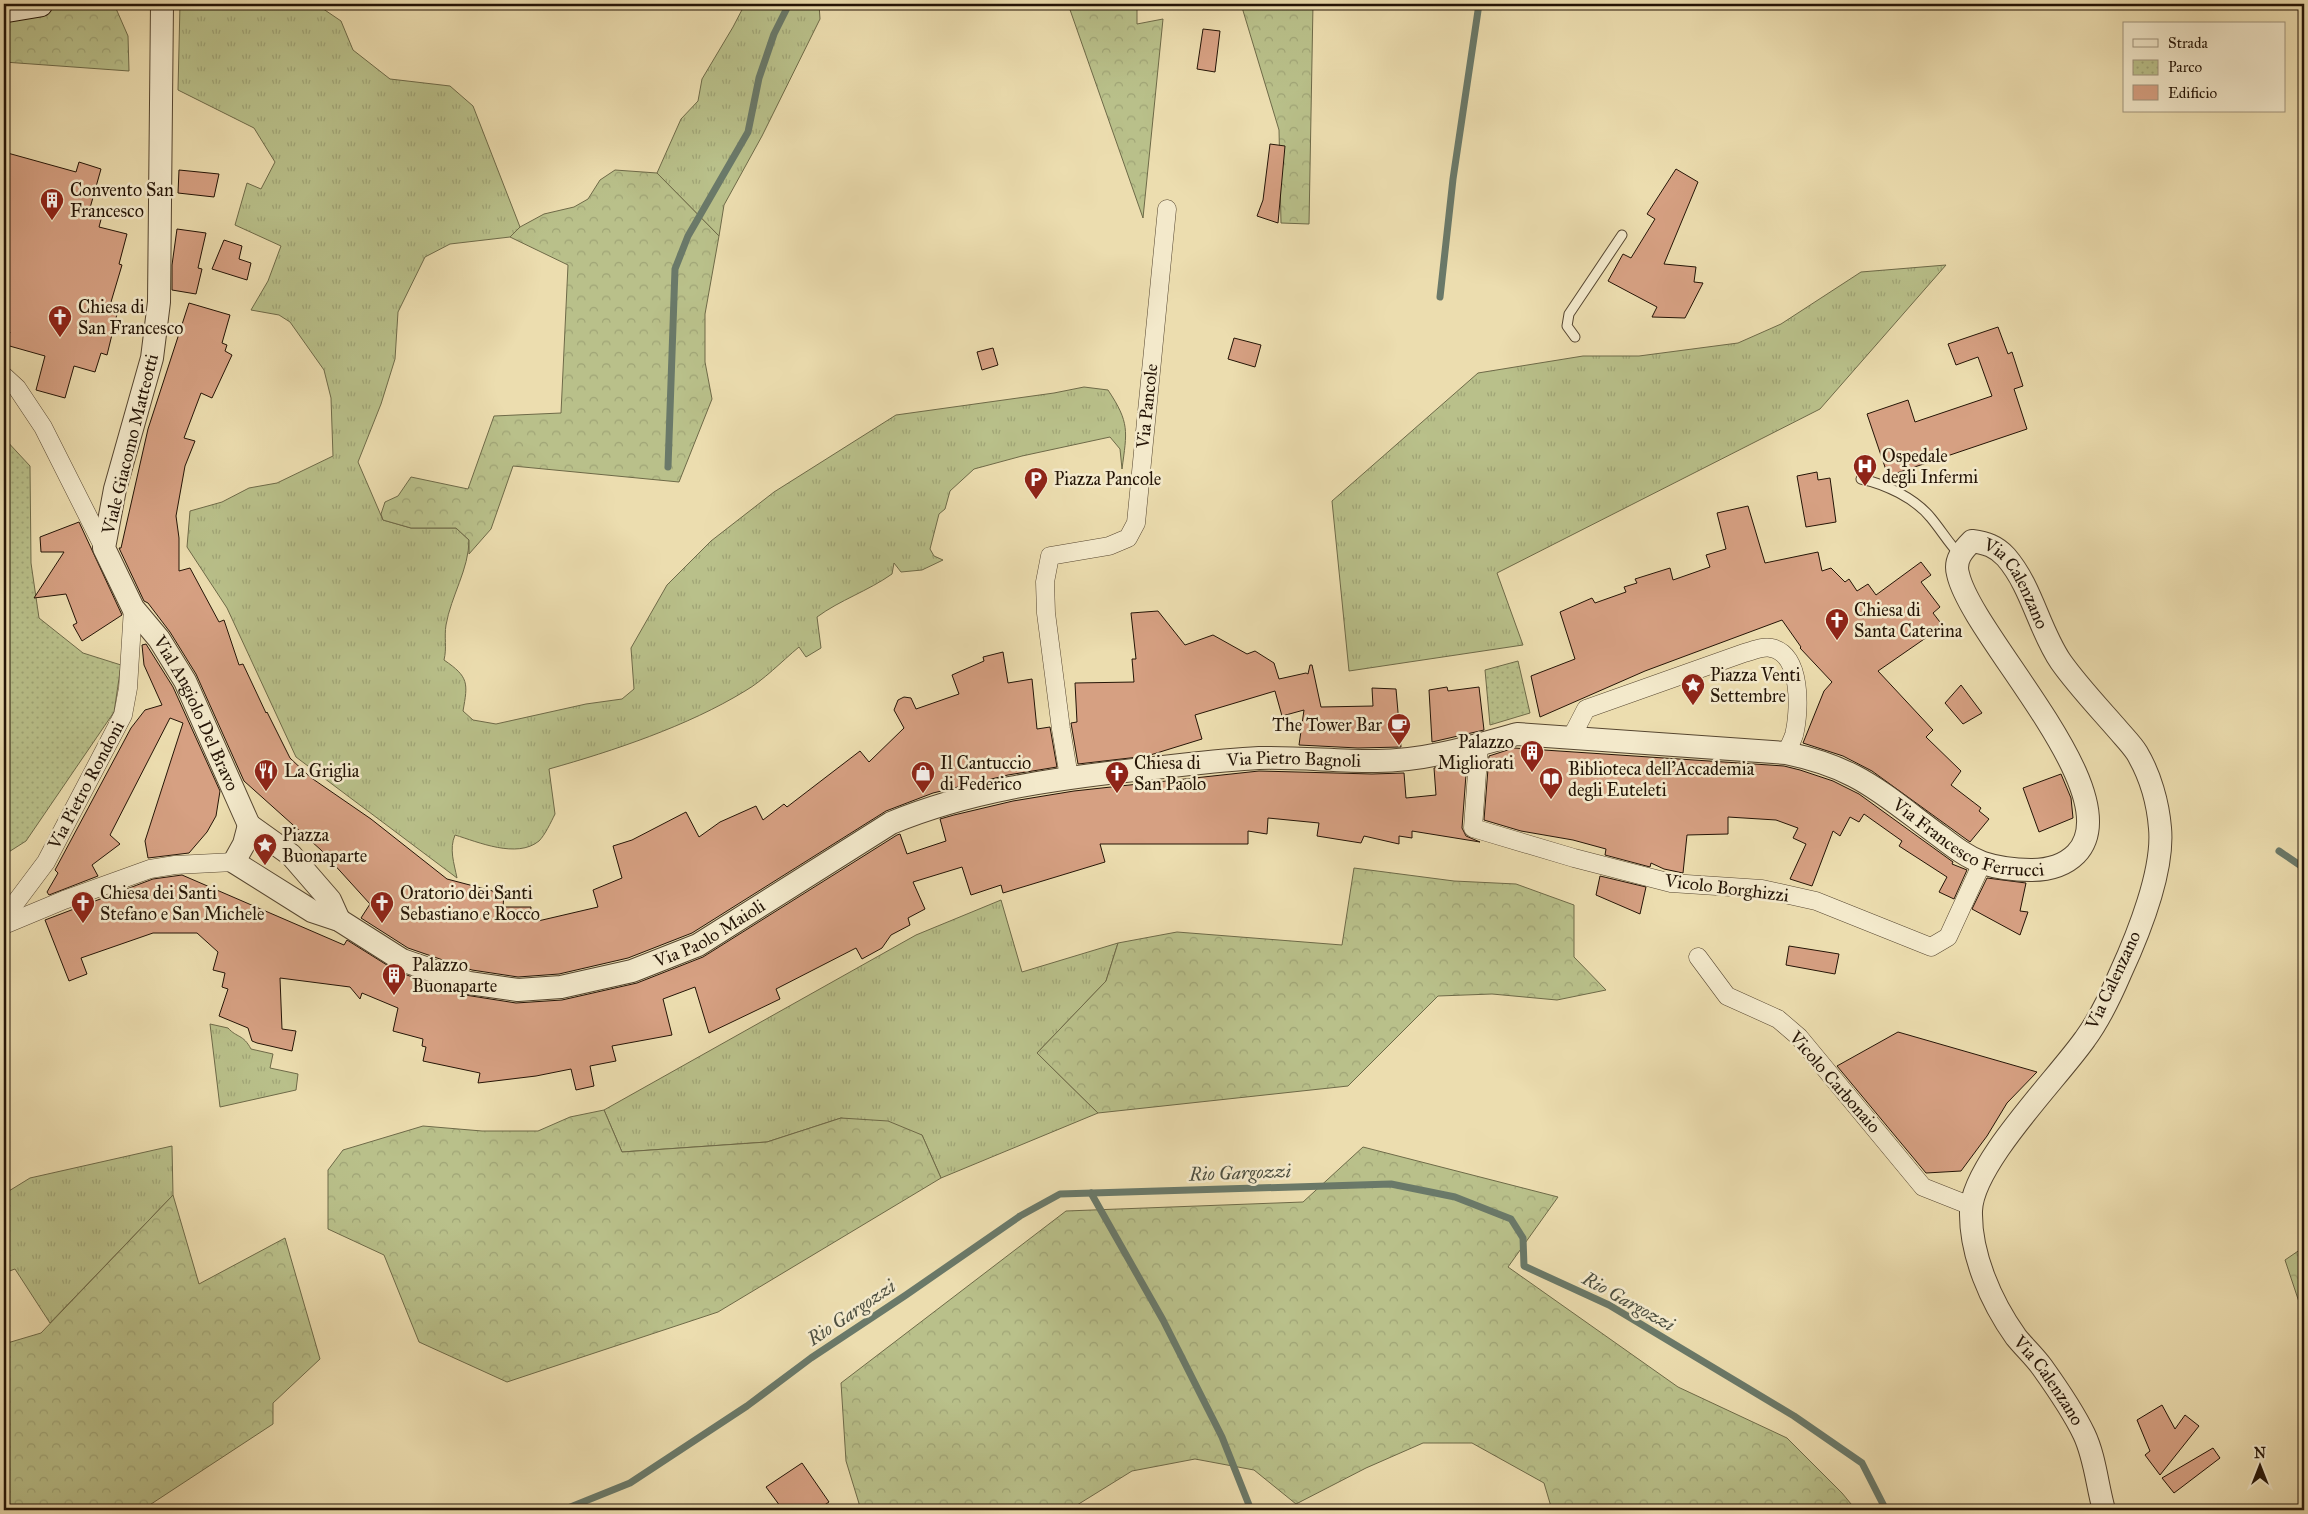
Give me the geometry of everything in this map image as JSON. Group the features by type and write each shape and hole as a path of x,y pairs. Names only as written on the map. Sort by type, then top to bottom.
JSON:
{"main road":[{"path":"4,10 40,4"}],"street":[{"name":"Viale Giacomo Matteotti","path":"133,608 104,548 115,489 152,358 159,302 162,4"},
{"name":"Via Pancole","path":"1069,777 1046,613 1045,582 1050,556 1109,546 1128,538 1136,523 1167,209"},
{"path":"4,376 17,388 42,427 104,548"},
{"name":"Via Calenzano","path":"1966,548 1990,544 2006,557 2022,582 2038,618 2061,661 2137,753 2154,791 2161,829 2158,865 2142,919 2120,975 2087,1037 2036,1100 1985,1170 1975,1191 1971,1206 1971,1229 1977,1255 1989,1287 2017,1337 2041,1366 2085,1436 2104,1510"},
{"name":"Via Francesco Ferrucci","path":"1517,734 1786,753 1817,760 1854,776 1962,853 1982,863 2015,870 2042,870 2062,864 2077,854 2084,838 2088,819 2084,793 2075,768 2049,724 1966,597 1957,572 1966,548"},
{"name":"Vial Angiolo Del Bravo","path":"133,608 159,639 185,681 249,825"},
{"name":"Via Pietro Rondoni","path":"4,918 46,862 123,715 128,688 133,608"},
{"path":"1571,738 1586,709 1744,653 1768,647 1778,650 1786,657 1793,669 1798,696 1794,734 1786,753"},
{"name":"Via Pietro Bagnoli","path":"1069,777 1259,758 1374,761 1416,758 1479,745 1517,734"},
{"name":"Vicolo Borghizzi","path":"1479,745 1473,828 1671,884 1762,889 1816,901 1931,947 1948,937 1982,863"},
{"name":"Via Paolo Maioli","path":"234,862 312,911 339,920 402,960 469,983 518,990 560,987 632,971 698,945 891,823 915,813 1026,785 1069,777"},
{"path":"4,925 64,900 150,869 175,865 234,862 244,844 249,825 291,855 330,900 339,920"},
{"name":"Vicolo Carbonaio","path":"1698,957 1727,996 1778,1018 1799,1037 1923,1186 1971,1206"}],"lane":[{"path":"1575,337 1567,326 1569,314 1622,235"},
{"path":"1860,479 1879,483 1916,504 1930,517 1945,539 1966,548"}],"green space":[{"path":"4,4 114,4 128,36 129,71 4,62"},
{"path":"180,4 316,4 341,21 353,50 390,79 450,86 473,106 520,227 510,237 450,244 425,257 398,312 395,359 381,404 358,462 383,520 411,528 456,528 469,540 463,572 448,614 444,660 458,671 465,681 466,694 463,711 473,720 496,724 586,704 622,699 634,689 631,648 667,585 711,541 774,492 896,415 1054,393 1084,387 1108,390 1120,411 1125,428 1126,436 1122,469 1120,449 1110,437 1022,456 974,469 950,491 945,509 939,514 930,549 934,556 943,560 922,570 901,572 894,563 892,574 817,617 821,648 806,657 799,647 759,682 723,704 650,736 549,769 555,814 539,841 520,849 509,849 486,845 455,835 452,851 457,878 296,757 227,608 187,547 190,511 222,502 249,488 277,483 333,456 331,398 324,370 290,322 279,315 251,310 268,281 281,246 235,225 247,183 261,189 275,162 254,128 178,90"},
{"path":"745,4 819,4 820,19 762,136 724,205 719,236 657,173 681,119 698,101 702,79"},
{"path":"1068,4 1137,4 1137,24 1163,19 1143,218"},
{"path":"1241,4 1313,4 1309,224 1281,223 1279,130"},
{"path":"615,170 657,173 719,236 705,314 705,362 712,399 679,482 513,466 491,529 469,554 469,540 456,528 411,528 383,520 381,514 385,502 398,496 411,477 468,489 494,416 561,413 568,265 510,237 520,227 544,214 574,207 588,199 600,180"},
{"path":"1946,265 1820,409 1497,573 1523,645 1349,671 1332,501 1478,373 1583,356 1639,356 1738,343 1781,324 1861,272"},
{"path":"4,438 30,466 31,563 39,618 83,653 121,665 114,712 26,841 4,855"},
{"path":"1518,661 1530,713 1490,725 1485,670"},
{"path":"1354,868 1454,881 1516,884 1574,905 1574,957 1606,990 1557,1000 1492,994 1438,996 1348,1086 1098,1113 1037,1053 1106,981 1118,943 1177,932 1342,945"},
{"path":"1001,900 1022,972 1118,943 1106,981 1037,1053 1098,1113 941,1178 922,1135 841,1118 767,1142 622,1152 604,1110 916,935"},
{"path":"210,1024 228,1028 243,1038 251,1049 273,1054 270,1068 298,1074 296,1090 220,1107"},
{"path":"604,1110 622,1152 767,1142 841,1118 888,1121 922,1135 941,1178 718,1312 507,1382 419,1342 384,1255 328,1229 328,1170 343,1150 423,1126 482,1131 538,1131 570,1117"},
{"path":"172,1146 173,1195 50,1323 15,1269 4,1273 4,1194 30,1178"},
{"path":"1363,1147 1558,1197 1508,1267 1678,1387 1787,1438 1842,1493 1856,1510 1552,1510 1544,1483 1472,1443 1423,1443 1366,1468 1296,1504 1254,1470 1195,1459 1132,1471 1069,1510 861,1510 846,1461 841,1383 1066,1211 1303,1202"},
{"path":"173,1195 199,1284 285,1238 320,1359 273,1403 273,1424 142,1510 4,1510 4,1344 41,1333"},
{"path":"2304,1247 2304,1317 2285,1260"}],"building":[{"path":"1203,29 1220,31 1215,72 1197,69"},
{"path":"1270,144 1285,146 1278,223 1257,216 1263,200"},
{"path":"4,152 76,172 79,162 101,169 90,208 103,212 99,227 127,234 119,264 122,265 108,312 117,314 107,355 101,353 95,372 74,366 65,398 36,390 45,356 6,345 10,332 4,330"},
{"path":"1676,169 1698,182 1664,264 1696,267 1694,282 1703,283 1685,318 1652,317 1657,307 1608,281 1623,254 1631,258 1655,219 1647,214"},
{"path":"179,170 219,174 214,197 178,193"},
{"path":"177,229 206,233 198,268 202,269 196,294 172,290 172,265"},
{"path":"224,240 242,246 239,259 251,263 247,280 212,269"},
{"path":"189,303 230,315 222,343 227,345 225,351 232,355 212,398 201,393 184,438 195,441 185,466 176,516 179,538 179,571 190,568 219,622 224,620 239,665 243,664 290,758 310,777 371,819 447,879 504,894 503,907 531,907 530,918 538,917 538,921 598,907 593,890 622,878 613,846 632,840 686,812 699,837 720,822 756,806 763,820 784,804 787,807 860,751 869,762 904,728 894,710 898,700 904,697 911,698 916,709 959,694 952,675 984,661 983,657 1003,652 1008,683 1032,679 1037,729 1050,727 1057,767 1008,775 933,793 886,811 692,933 628,958 559,974 518,977 472,970 408,948 361,918 370,904 321,850 244,781 196,674 170,632 148,603 144,601 119,548 121,548 148,429"},
{"path":"1998,327 2008,354 2012,352 2023,386 2014,389 2027,429 1888,476 1867,414 1908,400 1915,422 1992,396 1978,357 1956,365 1948,344"},
{"path":"1234,338 1261,345 1255,367 1228,359"},
{"path":"993,348 998,365 982,370 977,352"},
{"path":"1817,472 1818,480 1830,478 1836,522 1806,527 1797,476"},
{"path":"1748,506 1765,563 1818,552 1822,571 1831,568 1845,582 1849,579 1857,591 1868,584 1876,595 1921,562 1931,575 1921,582 1940,607 1933,613 1943,626 1878,671 1933,730 1926,737 1961,771 1951,785 1981,808 1979,811 1989,819 1970,842 1872,771 1843,756 1803,743 1824,691 1832,682 1800,648 1782,620 1645,671 1540,717 1531,676 1575,659 1560,612 1592,598 1595,603 1626,592 1624,587 1637,583 1635,579 1670,568 1673,580 1710,567 1706,555 1726,549 1717,513"},
{"path":"79,522 122,615 82,641 73,625 77,623 66,594 34,598 64,552 41,552 40,537"},
{"path":"1158,611 1185,645 1213,635 1247,654 1255,651 1274,663 1279,679 1308,674 1310,665 1312,665 1321,707 1373,706 1372,688 1396,689 1401,747 1358,748 1299,745 1304,710 1282,716 1275,691 1195,715 1202,739 1147,756 1078,764 1071,723 1077,722 1075,683 1134,682 1132,659 1136,659 1131,613"},
{"path":"146,644 173,687 220,791 216,816 207,832 189,853 148,858 145,841 183,723 170,718 110,835 120,844 92,865 98,876 49,895 47,892 58,873 55,870 131,728 145,710 162,705 144,665 142,645"},
{"path":"1961,685 1982,713 1963,724 1945,703"},
{"path":"1447,687 1448,691 1479,687 1484,730 1432,742 1429,690"},
{"path":"1514,748 1784,766 1800,770 1833,781 1859,794 1953,862 1952,864 1967,870 1954,899 1939,892 1947,877 1899,846 1902,841 1864,814 1859,822 1850,817 1840,836 1833,831 1812,886 1790,879 1806,844 1793,838 1798,828 1776,820 1728,817 1728,834 1687,835 1683,873 1664,869 1651,863 1650,867 1605,855 1606,849 1573,840 1521,831 1484,820 1489,756"},
{"path":"1467,761 1462,828 1466,836 1480,842 1412,831 1412,838 1399,836 1399,844 1364,836 1361,843 1317,836 1319,823 1268,818 1267,834 1248,831 1248,844 1100,844 1105,862 1003,893 1001,885 971,895 962,867 913,882 925,909 908,918 910,925 891,935 882,948 862,959 856,948 776,989 780,999 709,1033 695,987 663,999 672,1035 612,1046 616,1061 590,1066 594,1086 576,1090 571,1069 536,1076 478,1083 480,1073 423,1061 426,1047 422,1046 423,1039 393,1031 398,1008 362,993 360,999 350,987 280,978 282,1029 296,1031 292,1051 257,1043 252,1041 248,1028 219,1016 228,989 222,987 225,973 213,970 218,952 197,933 153,933 81,958 87,974 69,981 45,920 153,879 182,875 344,945 347,940 398,972 465,995 516,1003 562,1000 637,983 703,957 897,835 900,834 907,854 946,841 940,819 954,815 1013,801 1074,791 1259,771 1404,773 1406,798 1436,795 1434,768"},
{"path":"2061,774 2071,798 2073,818 2039,832 2023,788"},
{"path":"1600,876 1646,887 1640,914 1596,895"},
{"path":"1987,878 2026,883 2020,911 2028,912 2020,935 1972,909"},
{"path":"1789,946 1839,954 1835,974 1786,965"},
{"path":"1898,1032 2037,1072 2007,1103 1987,1136 1961,1171 1926,1173 1837,1066"},
{"path":"2162,1405 2175,1429 2185,1415 2199,1426 2160,1475 2145,1455 2150,1451 2137,1420"},
{"path":"2213,1448 2220,1458 2174,1493 2162,1478"},
{"path":"802,1463 829,1502 817,1510 783,1510 766,1487"}],"waterway":[{"path":"668,467 675,269 688,236 748,132 759,78 774,34 789,4"},
{"path":"1440,297 1453,179 1479,4"},
{"path":"2279,851 2304,868"},
{"name":"Rio Gargozzi","path":"563,1510 630,1483 747,1406 811,1358 1020,1216 1060,1194 1391,1184 1455,1197 1511,1219 1523,1238 1524,1266 1609,1305 1794,1416 1862,1463 1886,1510"},
{"path":"1091,1193 1163,1320 1222,1437 1251,1510"}],"place":[{"name":"Convento San Francesco","path":"52,221"},
{"name":"Chiesa di San Francesco","path":"60,338"},
{"name":"Ospedale degli Infermi","path":"1865,487"},
{"name":"Piazza Pancole","path":"1036,500"},
{"name":"Chiesa di Santa Caterina","path":"1837,641"},
{"name":"Piazza Venti Settembre","path":"1693,706"},
{"name":"The Tower Bar","path":"1399,746"},
{"name":"Palazzo Migliorati","path":"1532,773"},
{"name":"La Griglia","path":"266,792"},
{"name":"Il Cantuccio di Federico","path":"923,794"},
{"name":"Chiesa di San Paolo","path":"1117,794"},
{"name":"Biblioteca dell'Accademia degli Euteleti","path":"1551,800"},
{"name":"Piazza Buonaparte","path":"265,866"},
{"name":"Chiesa dei Santi Stefano e San Michele","path":"83,924"},
{"name":"Oratorio dei Santi Sebastiano e Rocco","path":"382,924"},
{"name":"Palazzo Buonaparte","path":"394,996"}]}
